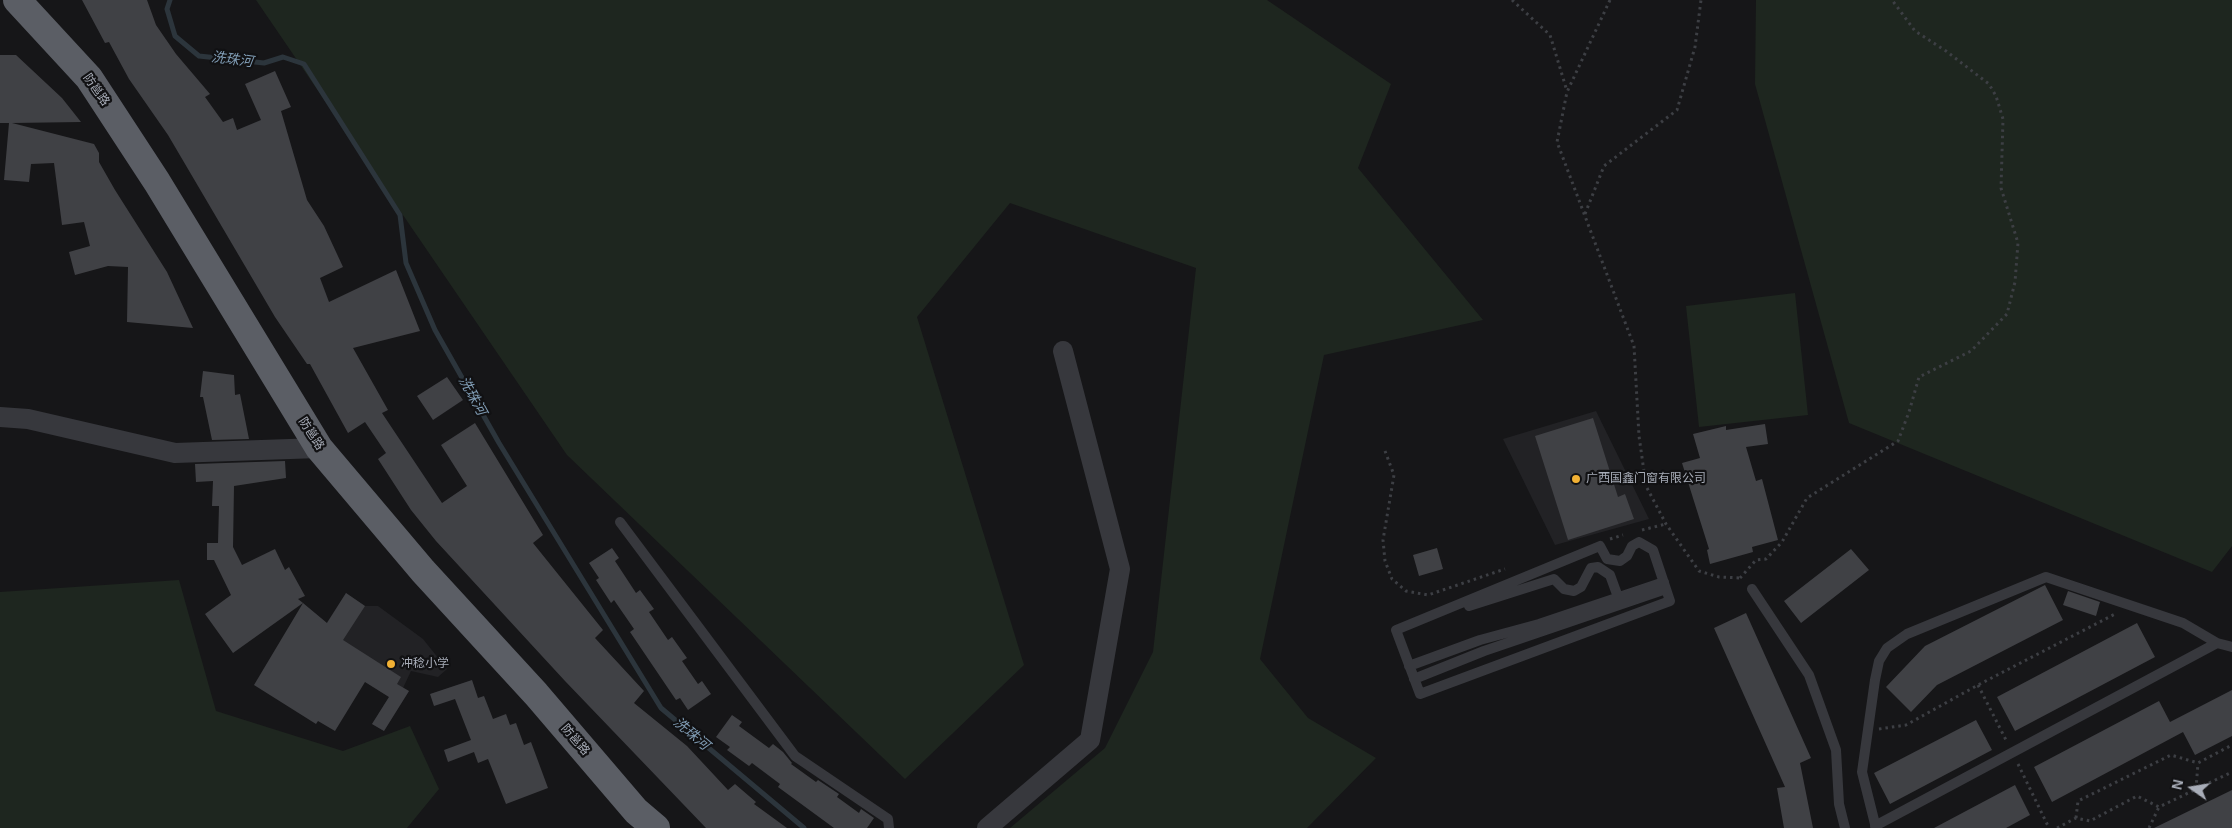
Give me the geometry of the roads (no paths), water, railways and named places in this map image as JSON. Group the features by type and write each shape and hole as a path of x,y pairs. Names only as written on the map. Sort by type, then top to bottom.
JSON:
{"highway":[{"name":"防邕路","path":"17,0 89,78 157,182 318,448 423,571 536,694 636,811 656,828"}],"street":[{"path":"987,828 1090,740 1120,569 1063,351"},
{"path":"0,417 28,419 175,453 318,448"}],"lane":[{"path":"620,522 795,756 888,819 889,828"},
{"path":"1639,542 1654,550 1670,601 1420,694 1396,630 1600,546 1607,559 1615,562 1620,561 1626,556 1632,546 1639,542"},
{"path":"1396,630 1554,579 1564,589 1574,591 1581,587 1591,568 1605,570 1610,575 1618,598"},
{"path":"2217,643 1876,827 1862,772 1879,661 1887,648 1907,634 2046,577 2183,623 2217,643 2232,647"},
{"path":"1409,666 1480,640 1539,624 1618,598 1665,586"},
{"path":"1414,679 1484,651 1665,586"},
{"path":"1752,589 1809,675 1836,750 1839,804 1845,828"}],"waterway":[{"name":"洗珠河","path":"170,0 167,9 175,36 199,56 264,63 283,57 304,64 400,215 406,263 435,330 499,443 661,708 804,828"}],"place":[{"name":"广西国鑫门窗有限公司","path":"1576,479"},
{"name":"冲稔小学","path":"391,664"}]}
